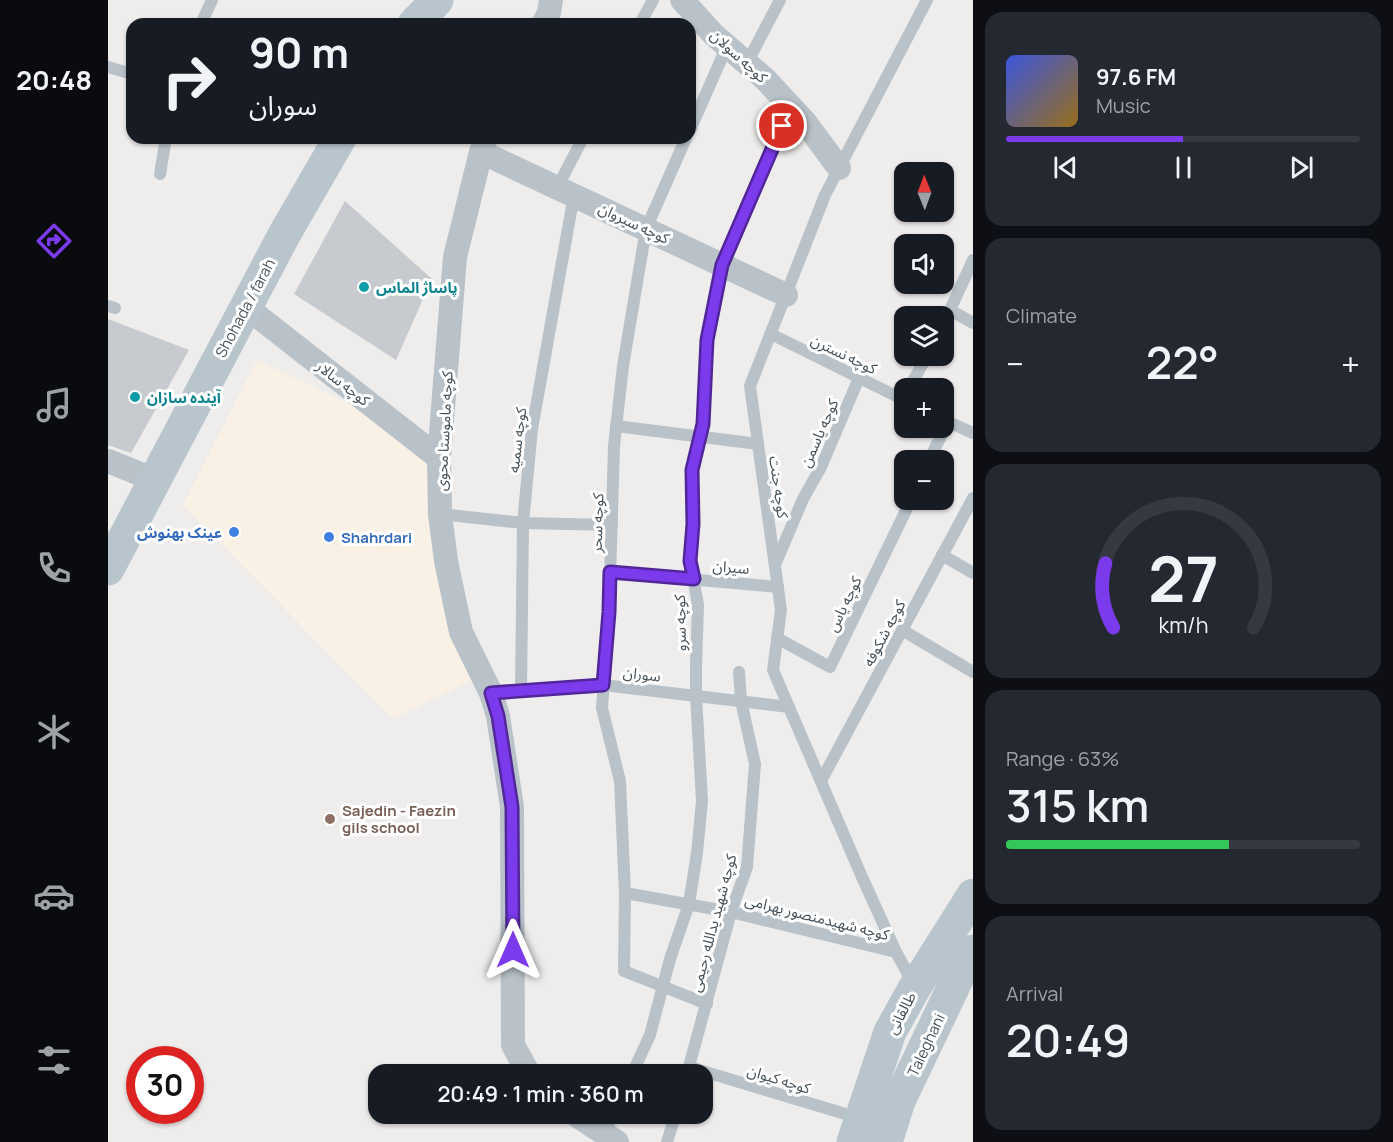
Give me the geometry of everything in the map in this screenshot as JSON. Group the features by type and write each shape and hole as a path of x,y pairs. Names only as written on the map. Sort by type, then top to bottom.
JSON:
{"main road":[{"path":"403,18 410,0"},
{"path":"420,18 437,0"},
{"name":"Shohada / farah","path":"108,568 284,235 337,144"},
{"name":"طالقانی","path":"857,1130 890,1032 915,987 973,895"},
{"name":"Taleghani","path":"886,1142 899,1101 969,968"}],"street":[{"path":"546,18 551,0"},
{"name":"کوچه سولان","path":"682,0 714,35 765,79 805,122 839,168"},
{"name":"کوچه سیروان","path":"484,145 566,192 786,295"},
{"name":"کوچه ماموستا محوی","path":"484,145 455,258 440,458 440,514 446,561 461,632 491,693 498,716 512,807 513,1045 523,1064"},
{"name":"کوچه سالار","path":"246,307 440,458"},
{"path":"108,461 155,480"},
{"path":"592,1124 608,1133"}],"lane":[{"path":"204,18 212,0"},
{"path":"643,18 652,0"},
{"path":"747,63 780,0"},
{"name":"کوچه جنت","path":"915,987 896,952 773,670 781,610 750,386 825,195 927,0"},
{"path":"696,116 727,46"},
{"path":"108,67 126,72"},
{"name":"کوچه سرو","path":"637,1064 650,1035 670,958 689,904 697,853 702,801 696,696 698,605 690,561 693,524 692,470 703,424 707,340 722,265 790,106"},
{"path":"160,174 165,144"},
{"name":"کوچه سمیه","path":"521,690 523,523 532,429 566,192 581,144"},
{"name":"کوچه سحر","path":"683,144 646,229 623,366 614,446 609,612 602,708 620,781 625,893 624,971 707,1004"},
{"path":"952,306 973,260"},
{"path":"954,312 973,323"},
{"name":"کوچه نسترن","path":"771,334 859,378 894,392"},
{"name":"کوچه یاسمن","path":"775,565 803,499 821,467 859,378"},
{"path":"954,424 973,432"},
{"path":"616,426 758,444"},
{"name":"کوچه شکوفه","path":"821,781 973,498"},
{"name":"کوچه یاس","path":"777,638 830,667 906,510"},
{"path":"440,514 523,523 612,525"},
{"path":"942,555 973,573"},
{"name":"سیران","path":"610,572 778,586"},
{"path":"902,630 973,672"},
{"name":"کوچه شهید یدالله رحیمی","path":"690,1064 732,912 747,867 755,764 741,701 739,672"},
{"name":"سوران","path":"491,693 603,685 789,707"},
{"name":"کوچه شهیدمنصور بهرامی","path":"625,893 732,912 896,952"},
{"name":"کوچه کیوان","path":"713,1080 857,1130"},
{"path":"667,1142 673,1124"}],"shaded area":[{"name":"Shahrdari","path":"257,360 447,451 440,514 480,676 393,719 183,505"}],"building":[{"name":"پاساژ الماس","path":"345,201 432,279 396,360 294,294"},
{"name":"آینده سازان","path":"108,319 189,350 131,453 108,445"}],"place":[{"name":"پاساژ الماس","path":"364,287"},
{"name":"آینده سازان","path":"135,397"},
{"name":"عینک بهنوش","path":"234,532"},
{"name":"Shahrdari","path":"329,537"},
{"name":"Sajedin - Faezin gils school","path":"330,819"}],"route":[{"path":"513,950 512,807 498,716 491,693 603,685 610,572 694,579 690,561 693,524 692,470 703,424 707,340 722,265 782,126"}]}
